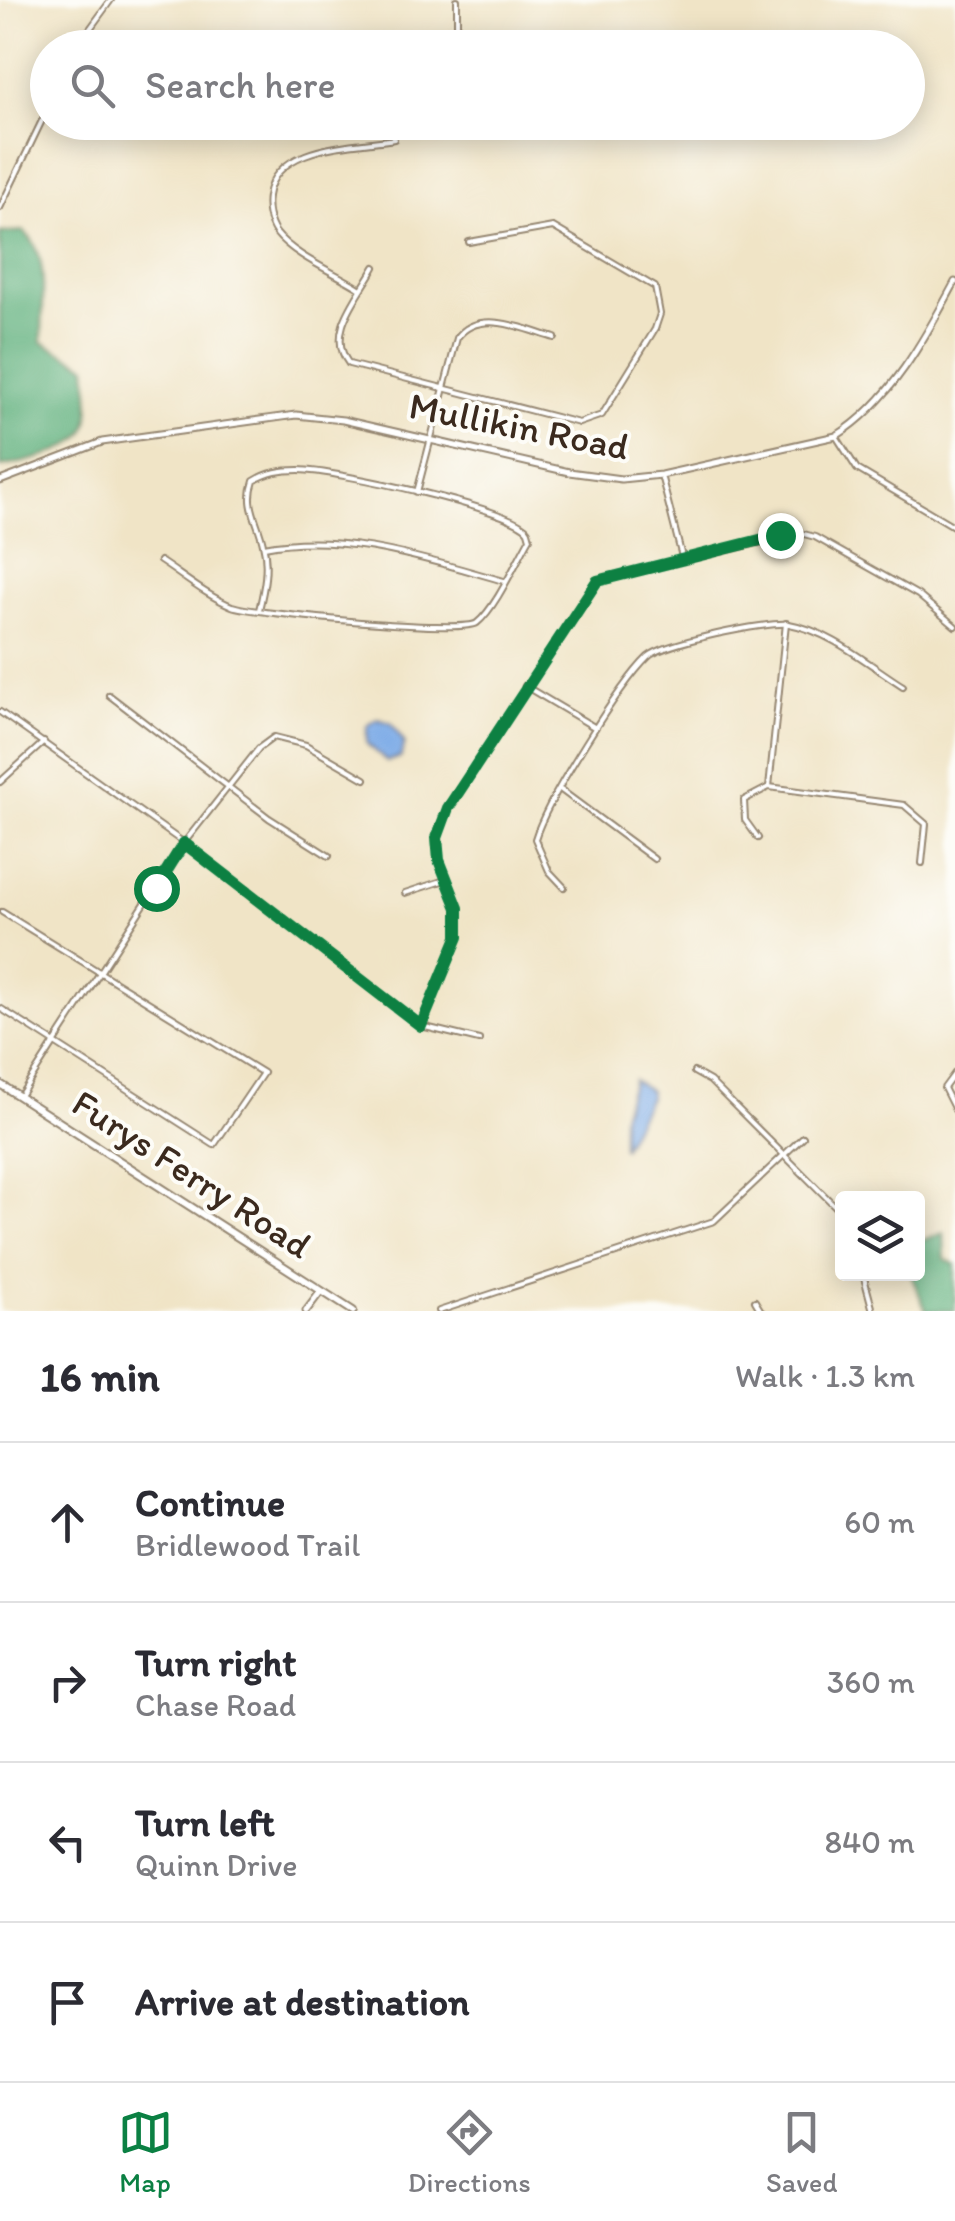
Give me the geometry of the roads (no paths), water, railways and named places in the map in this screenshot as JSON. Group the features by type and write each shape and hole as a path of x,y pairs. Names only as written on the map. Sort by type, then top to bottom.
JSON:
{"main road":[{"name":"Furys Ferry Road","path":"0,1084 353,1311"}],"street":[{"path":"89,30 111,0"},
{"path":"456,30 457,0"},
{"path":"0,208 33,140"},
{"path":"362,290 278,236 267,200 278,172 292,160 385,140"},
{"path":"375,267 337,336 338,350 348,364 580,423 602,415 660,314 656,288 553,227 469,242"},
{"name":"Mullikin Road","path":"0,481 102,442 296,416 343,420 569,472 620,479 661,475 836,436 881,400 952,295 955,282"},
{"path":"417,492 448,388 457,338 472,324 505,324 556,338"},
{"path":"836,436 857,469 955,526"},
{"path":"160,561 227,603 259,610 467,628 476,623 530,538 526,526 508,516 417,492 332,473 273,472 254,481 249,504 264,547 265,586 259,610"},
{"path":"661,475 682,558"},
{"path":"421,1026 458,937 458,908 445,880 437,838 448,808 597,581 780,535 816,537 918,595 955,626"},
{"path":"264,547 295,541 391,552 504,581"},
{"path":"769,787 786,624"},
{"path":"564,887 549,871 535,839 540,821 596,728 648,656 760,625 786,624 818,632 903,686"},
{"path":"525,686 596,728"},
{"path":"110,694 231,790 329,856"},
{"path":"0,712 184,843 421,1026 479,1040"},
{"path":"20,1096 58,1044 184,843 231,790 259,748 274,737 306,745 365,779"},
{"path":"0,782 44,742"},
{"path":"758,838 745,820 744,800 769,787 904,805 926,824 922,863"},
{"path":"561,790 654,859"},
{"path":"406,893 445,880"},
{"path":"0,1008 214,1145 263,1073 104,971 2,912"},
{"path":"694,1072 710,1081 835,1206"},
{"path":"955,1073 944,1088 955,1110"},
{"path":"439,1311 714,1221 803,1137"},
{"path":"865,1281 872,1311"},
{"path":"306,1311 321,1291"},
{"path":"755,1301 760,1311"}],"water":[{"path":"378,719 391,723 404,742 401,757 387,761 367,744 367,726"},
{"path":"633,1080 650,1091 622,1149 622,1115"}]}
